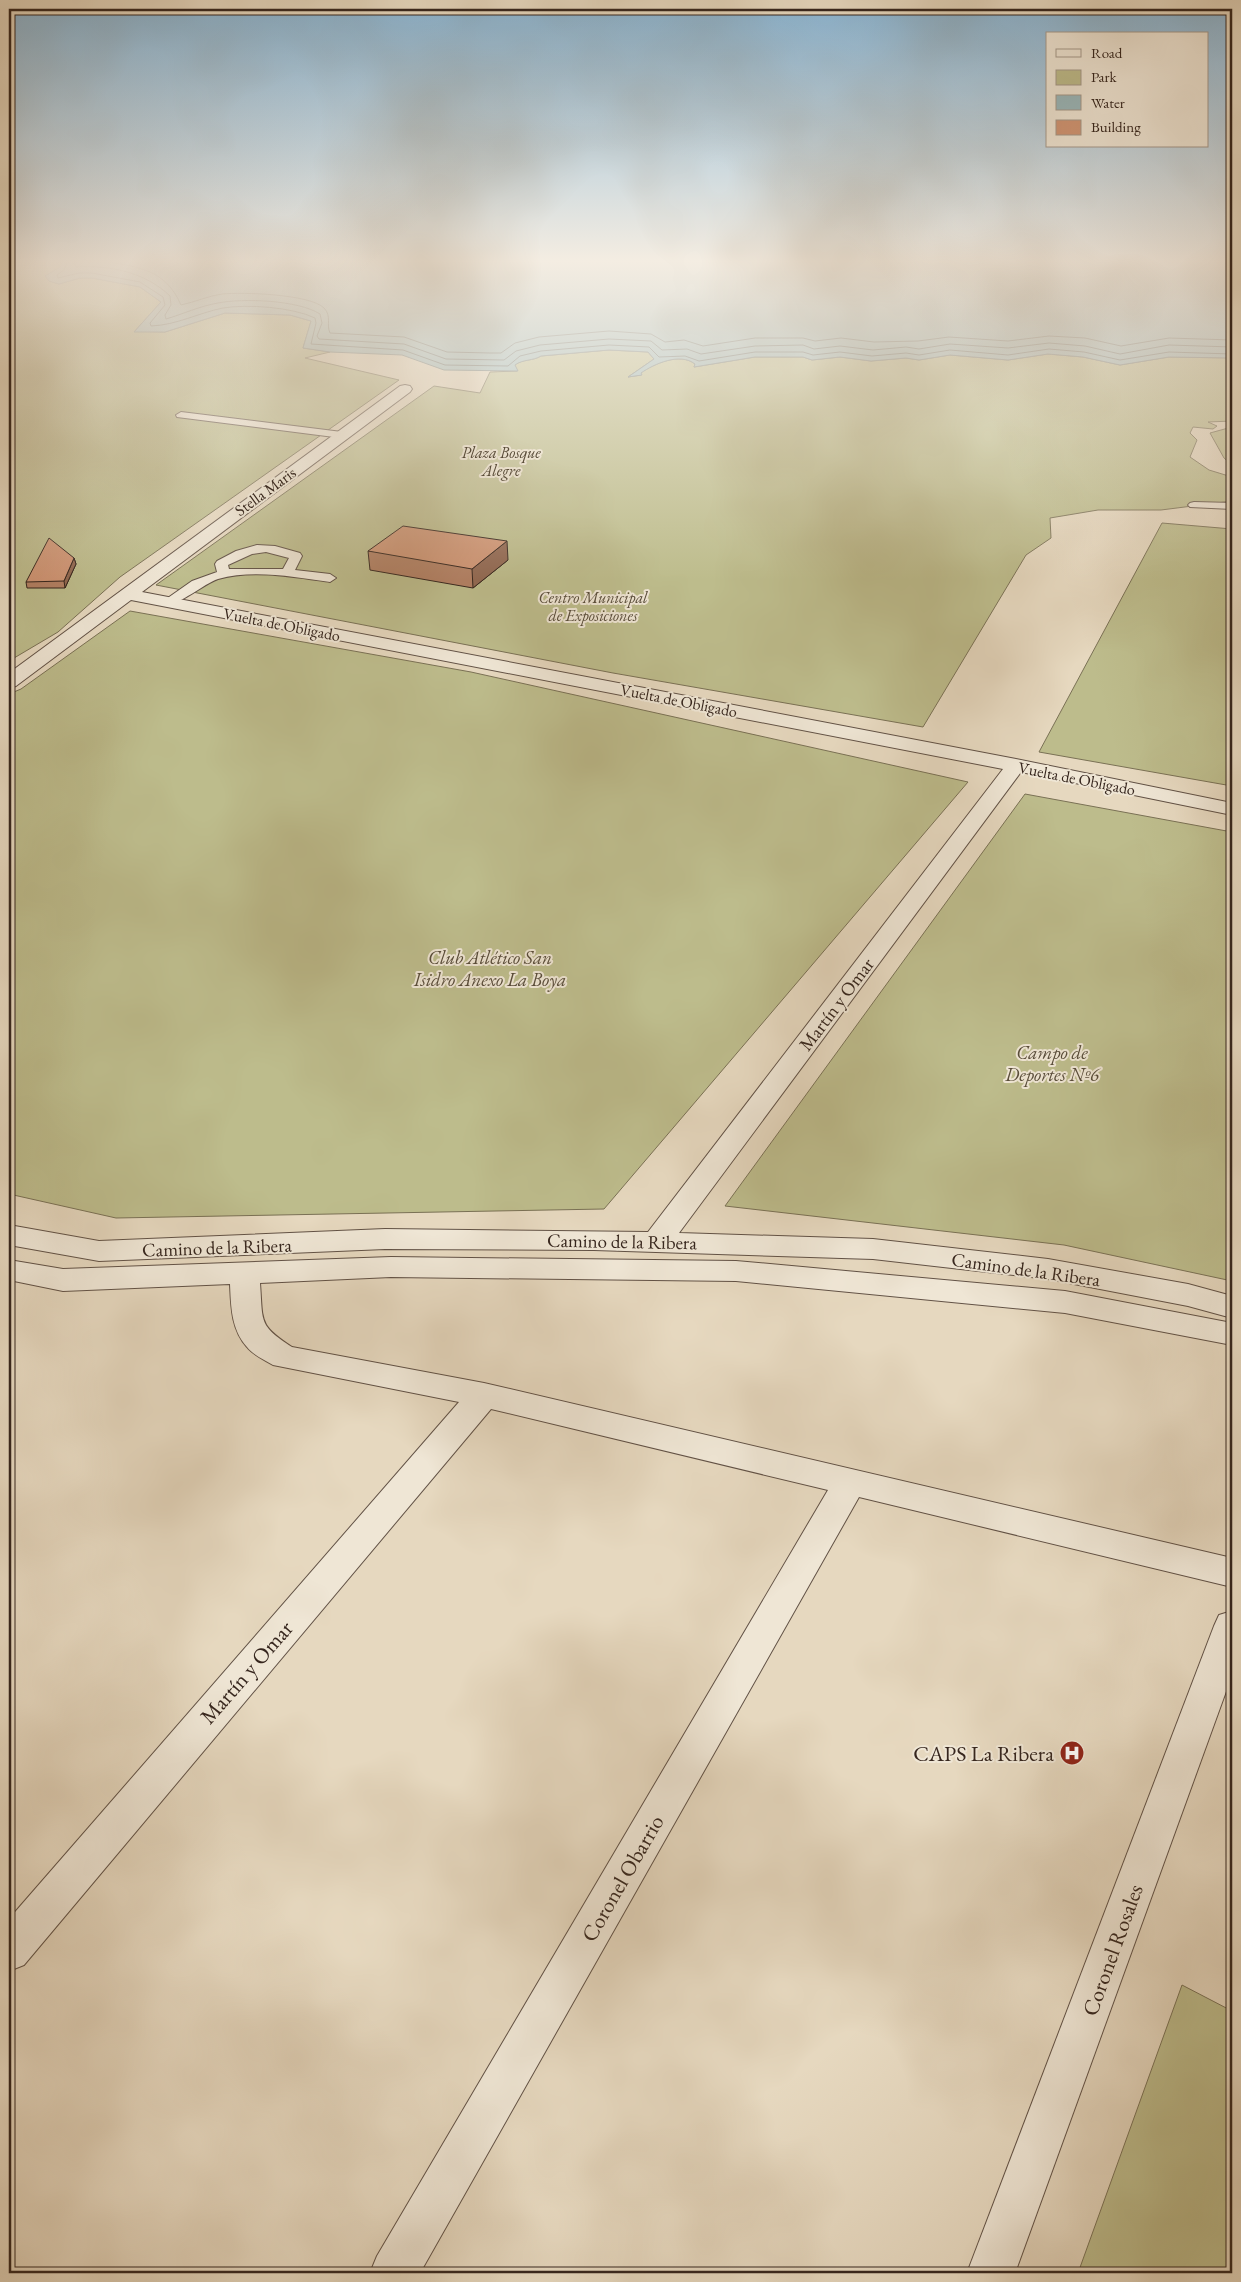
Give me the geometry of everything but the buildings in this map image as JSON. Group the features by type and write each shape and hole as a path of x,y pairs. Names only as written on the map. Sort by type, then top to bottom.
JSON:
{"street":[{"name":"Stella Maris","path":"9,682 405,389"},
{"name":"Vuelta de Obligado","path":"126,594 1016,765 1232,809"},
{"name":"Martín y Omar","path":"656,1242 1016,765"},
{"name":"Camino de la Ribera","path":"9,1235 99,1251 385,1239 594,1240 873,1249 1048,1269 1188,1295 1232,1306"},
{"name":"Camino de la Ribera","path":"9,1270 64,1280 391,1268 736,1271 1066,1302 1232,1334"},
{"name":"Camino de la Ribera","path":"245,1274 247,1318 258,1340 284,1357 484,1395 1232,1572"},
{"name":"Martín y Omar","path":"9,1950 484,1395"},
{"name":"Coronel Obarrio","path":"394,2273 850,1482"},
{"name":"Coronel Rosales","path":"991,2273 1232,1626"}],"lane":[{"path":"181,415 342,435"},
{"path":"1194,505 1232,506"},
{"path":"224,573 221,564 238,553 269,548 296,556 287,573"},
{"path":"168,602 213,576 224,573 287,573 330,578"}],"green space":[{"path":"9,366 341,366 399,380 120,577 58,632 9,661"},
{"path":"515,366 643,366 628,377 641,375 640,373 651,366 1232,366 1232,421 1208,422 1217,426 1213,429 1193,427 1190,433 1197,440 1190,457 1209,470 1232,477 1232,501 1161,510 1098,510 1050,518 1051,538 1026,555 923,727 613,673 156,585 434,386 480,393 490,372 517,371"},
{"path":"1232,427 1232,465 1224,458 1210,433"},
{"path":"1162,523 1232,529 1232,786 1039,752"},
{"name":"Club Atlético San Isidro Anexo La Boya","path":"130,611 471,672 968,782 604,1209 116,1218 9,1194 9,694 21,689"},
{"name":"Campo de Deportes Nº6","path":"1025,794 1232,832 1232,1281 1064,1245 725,1206"},
{"path":"1182,1985 1232,2011 1232,2273 1078,2273"}],"water":[{"path":"434,366 516,366 518,371 444,370"},
{"path":"643,366 652,366 641,373 642,375 628,377"}],"place":[{"name":"CAPS La Ribera","path":"1072,1753"}],"park label":[{"name":"Plaza Bosque Alegre","path":"501,461"},
{"name":"Centro Municipal de Exposiciones","path":"593,606"}]}
